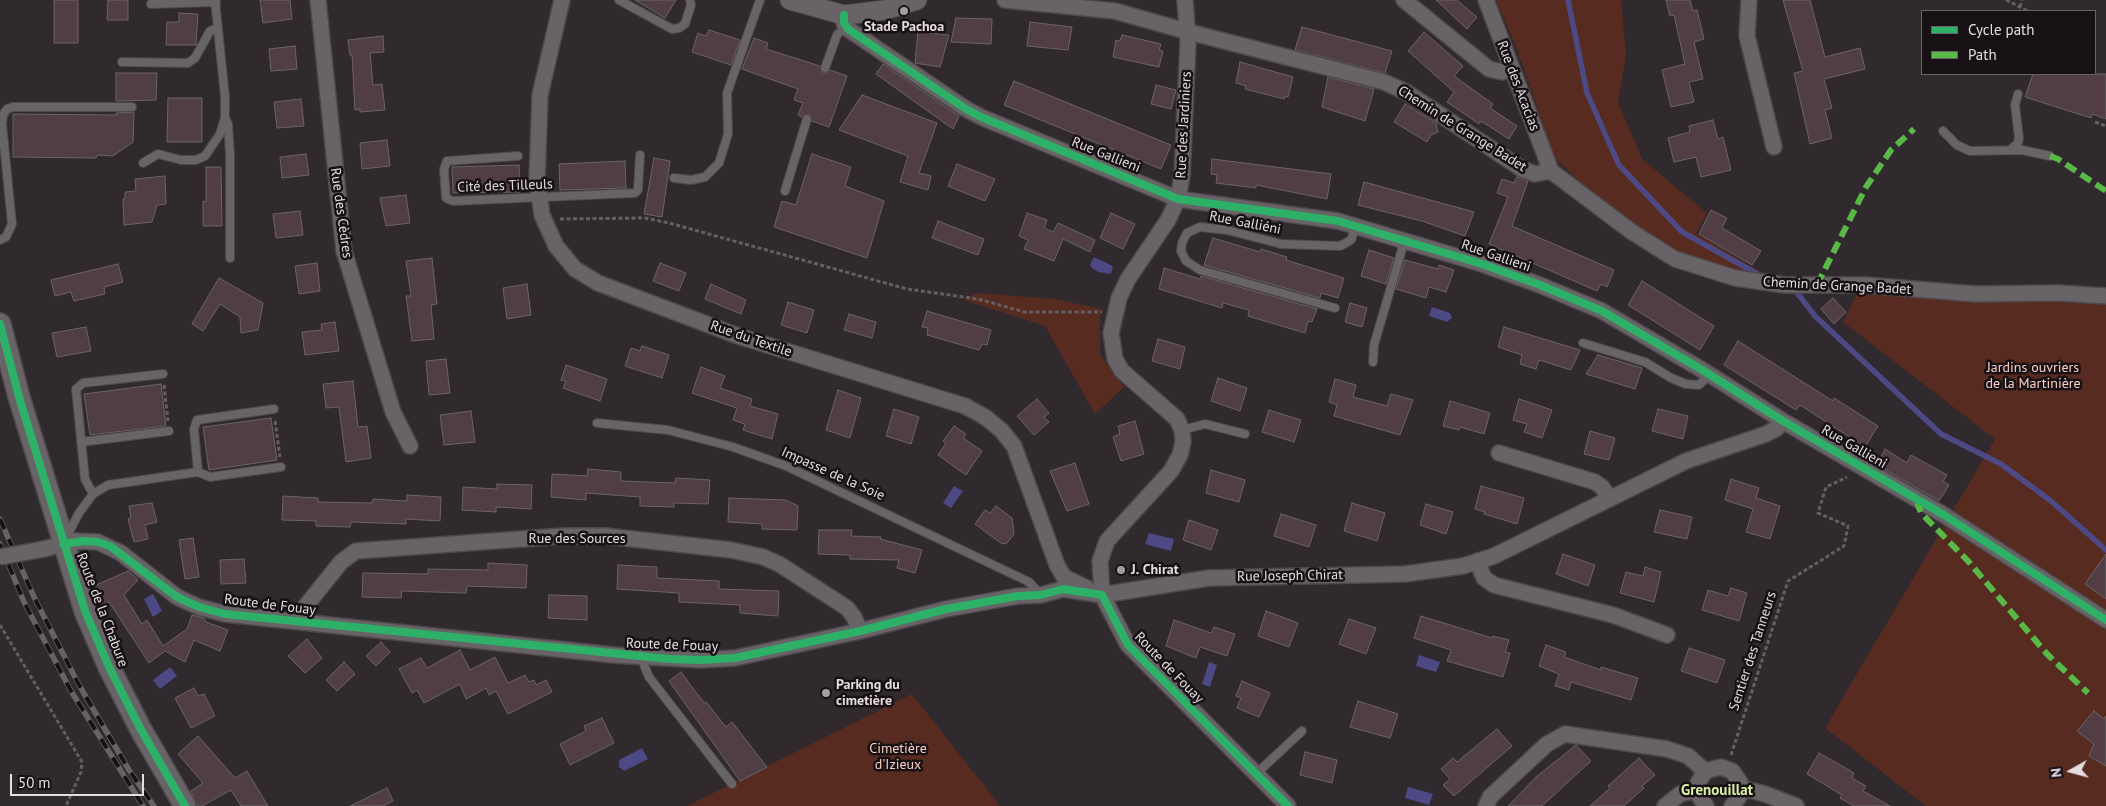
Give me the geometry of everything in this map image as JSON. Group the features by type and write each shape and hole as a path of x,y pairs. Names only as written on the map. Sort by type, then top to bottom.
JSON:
{"main road":[{"name":"Route de la Chabure","path":"0,324 19,397 53,547 86,611 109,667 140,728 185,806"}],"street":[{"name":"Rue des Cèdres","path":"318,0 344,251 393,412 410,446"},
{"name":"Rue du Textile","path":"562,0 540,95 537,180 539,198 546,223 556,246 576,269 598,283 778,350 965,406 985,416 1001,430 1014,446 1056,565 1064,577 1102,595"},
{"name":"Rue Gallieni","path":"790,0 845,21 944,95 981,117 1178,198 1299,214 1405,239 1540,284 1602,312 1944,515 2106,620"},
{"path":"845,21 917,0"},
{"name":"Chemin de Grange Badet","path":"1005,0 1101,8 1384,82 1406,92 1522,168 1536,174 1551,171 1632,232 1674,259 1734,278 1785,285 1866,285 1975,294 2058,293 2106,296"},
{"name":"Rue des Jardiniers","path":"1182,430 1177,419 1122,371 1113,353 1111,333 1119,298 1128,279 1168,220 1178,198 1182,176 1188,32 1185,0"},
{"path":"1404,0 1488,69 1502,72 1512,69"},
{"name":"Rue des Acacias","path":"1486,0 1551,171"},
{"path":"1748,0 1747,36 1774,148"},
{"name":"Rue Joseph Chirat","path":"1102,595 1209,578 1406,574 1436,571 1478,561 1494,556 1686,461 1766,434 1777,428 1783,421"},
{"path":"1102,595 1100,561 1107,541 1171,471 1180,455 1183,442 1182,430"},
{"path":"1499,453 1596,482 1606,491 1610,499"},
{"name":"Rue des Sources","path":"302,622 305,608 340,562 356,551 563,536 606,536 731,550 763,557 779,564 847,608 854,617 860,631"},
{"name":"Route de Fouay","path":"0,557 91,541 110,546 177,597 200,607 224,614 644,658 701,660 735,658 860,631 987,600 1041,595 1063,589 1102,595 1128,645 1288,806"},
{"path":"1478,561 1484,578 1494,585 1613,615 1666,635"},
{"path":"1486,806 1490,798 1547,744 1565,734 1667,749 1688,756 1705,772"},
{"path":"1706,806 1697,790 1700,777 1715,767 1727,768 1737,776 1741,788 1740,795 1732,806"},
{"path":"1741,788 1765,794 1796,806"},
{"path":"1665,806 1680,794 1697,790"}],"lane":[{"path":"619,0 672,29 679,28 685,24 691,5 690,0"},
{"path":"674,178 691,180 705,177 719,163 728,134 727,93 760,0"},
{"path":"143,163 158,154 181,160 196,160 206,156 220,134 225,118 225,97 216,1 152,4"},
{"path":"825,68 837,34 845,21"},
{"path":"122,62 188,63 195,58 210,31 218,28"},
{"path":"2010,150 2018,143 2019,138 2015,105 2018,94"},
{"path":"0,240 6,237 12,224 2,124 3,115 7,109 12,107 132,107"},
{"path":"225,118 228,124 230,155 230,258"},
{"path":"785,191 807,119"},
{"path":"1943,131 1957,145 1978,152 2029,150 2050,156"},
{"name":"Cité des Tilleuls","path":"518,156 447,161 444,169 446,198 454,201 635,194 638,190 640,155"},
{"name":"Rue Galliéni","path":"1335,308 1200,270 1186,261 1181,251 1182,243 1187,233 1200,227 1227,230 1281,244 1340,246 1351,240 1356,226"},
{"path":"1373,362 1374,345 1405,239"},
{"path":"1583,344 1645,362 1671,378 1686,384 1699,385 1709,374"},
{"path":"93,494 85,479 76,394 78,385 163,374"},
{"path":"198,472 194,429 197,420 274,409"},
{"name":"Impasse de la Soie","path":"596,423 668,430 734,447 786,466 1029,582 1041,595"},
{"path":"1182,430 1205,424 1245,434"},
{"path":"81,442 169,432"},
{"path":"53,547 93,494 100,488 117,483 198,472 210,477 281,467"},
{"path":"644,658 644,665 649,677 732,784"},
{"path":"1256,774 1302,731"}],"path":[{"path":"2006,0 2026,10"},
{"path":"2020,7 2022,0"},
{"path":"2095,122 2106,126"},
{"path":"546,223 555,219 645,218 669,222 907,289 978,299 1025,312 1053,314 1096,311"},
{"path":"163,374 169,432"},
{"path":"274,409 281,467"},
{"path":"0,625 82,762 81,772 66,806"}],"green space":[{"path":"1496,0 1621,0 1626,55 1618,102 1642,159 1707,213 1696,233 1759,271 1752,278 1674,254 1612,213 1555,158 1516,47"},
{"name":"Jardins ouvriers de la Martinière","path":"2051,284 2106,287 2106,806 1926,806 1825,728 1995,439 1843,322 1859,289"},
{"path":"976,293 1054,299 1103,309 1100,315 1100,355 1124,387 1095,414 1045,326 964,300"},
{"name":"Cimetière d'Izieux","path":"912,694 1000,806 687,806"}],"shaded area":[{"path":"1094,257 1113,266 1111,274 1098,272 1092,268 1090,265"},
{"path":"1432,307 1450,313 1452,318 1447,322 1429,316"},
{"path":"954,486 963,491 951,508 943,503"},
{"path":"1149,533 1174,539 1171,551 1145,544"},
{"path":"153,594 162,611 153,617 144,599"},
{"path":"1419,655 1440,662 1436,672 1416,666"},
{"path":"1209,662 1217,665 1210,687 1202,684"},
{"path":"170,667 177,676 160,689 153,680"},
{"path":"642,748 648,759 624,771 619,767 619,760"},
{"path":"1408,787 1433,794 1429,805 1405,798"}],"building":[{"path":"54,0 78,0 78,43 54,43"},
{"path":"108,0 128,0 128,20 107,20"},
{"path":"260,0 290,0 292,19 263,23"},
{"path":"635,0 676,0 665,18"},
{"path":"1436,0 1457,0 1477,17 1467,29"},
{"path":"1666,0 1690,0 1693,11 1697,10 1704,39 1694,42 1703,79 1689,82 1694,102 1671,107 1662,70 1685,64 1674,15 1670,16"},
{"path":"1783,0 1810,0 1825,57 1860,48 1865,69 1824,79 1832,108 1825,110 1832,138 1810,144 1794,73 1803,71"},
{"path":"179,13 198,14 196,45 166,45 167,22 179,22"},
{"path":"956,18 992,19 991,44 951,42"},
{"path":"1030,22 1072,27 1068,50 1027,46"},
{"path":"1302,27 1392,51 1385,73 1295,50"},
{"path":"709,30 740,40 731,65 692,52 698,33 706,36"},
{"path":"918,32 949,35 940,67 915,63"},
{"path":"1424,32 1463,66 1454,76 1493,104 1490,108 1517,126 1509,139 1481,121 1479,124 1447,102 1454,92 1408,51"},
{"path":"1122,35 1161,44 1159,50 1163,51 1159,67 1113,57 1116,40 1120,41"},
{"path":"383,36 384,52 370,53 373,85 382,84 385,110 360,112 360,109 355,110 352,55 350,55 348,40"},
{"path":"754,38 768,43 766,49 820,66 823,73 830,70 847,76 829,127 812,121 809,114 802,117 798,115 803,103 794,100 798,89 742,69"},
{"path":"295,46 297,69 271,71 269,49"},
{"path":"1240,62 1293,77 1288,97 1285,96 1284,99 1245,89 1246,86 1236,83"},
{"path":"883,64 959,116 953,129 876,74"},
{"path":"116,73 157,73 156,100 116,101"},
{"path":"2106,74 2106,119 2092,114 2091,118 2025,97 2033,75"},
{"path":"1328,77 1374,89 1365,121 1322,107"},
{"path":"1014,81 1171,145 1161,169 1004,105"},
{"path":"1156,85 1176,90 1171,109 1151,104"},
{"path":"862,95 937,123 919,173 931,176 928,190 900,182 908,156 839,130"},
{"path":"168,98 202,98 202,142 167,142"},
{"path":"301,99 304,126 277,128 274,102"},
{"path":"1405,104 1436,123 1438,132 1431,135 1427,142 1394,122"},
{"path":"134,112 133,142 113,156 97,155 96,158 13,157 13,114 117,115 116,113"},
{"path":"1713,120 1718,139 1723,137 1731,170 1701,177 1696,157 1674,162 1668,138 1690,132 1689,126"},
{"path":"387,140 390,166 362,169 360,143"},
{"path":"306,154 309,175 282,178 280,157"},
{"path":"812,154 851,167 845,186 884,201 867,258 774,227 782,201 796,205"},
{"path":"654,158 670,161 662,217 644,214"},
{"path":"1212,159 1331,174 1327,199 1256,185 1256,188 1216,183 1217,175 1211,174"},
{"path":"625,161 626,188 560,190 559,164"},
{"path":"957,164 995,179 985,201 948,186"},
{"path":"519,165 520,192 453,193 452,167"},
{"path":"206,167 221,167 222,226 203,226 203,201 206,202"},
{"path":"165,176 166,204 157,205 152,222 124,225 123,199 125,199 125,192 136,191 135,179"},
{"path":"1517,177 1528,181 1512,226 1614,270 1607,287 1601,284 1597,291 1489,244 1508,197 1497,193 1502,179 1514,183"},
{"path":"1364,182 1474,212 1465,236 1422,221 1358,205"},
{"path":"406,195 410,223 386,226 380,198"},
{"path":"1711,210 1727,218 1722,228 1761,251 1752,265 1699,234"},
{"path":"300,211 303,235 276,238 273,214"},
{"path":"1027,213 1047,220 1044,228 1053,232 1058,223 1095,240 1090,252 1063,239 1054,261 1024,249 1028,240 1019,236"},
{"path":"1111,213 1135,224 1123,249 1100,238"},
{"path":"938,221 984,239 978,255 932,238"},
{"path":"1213,238 1260,252 1261,249 1287,257 1286,260 1344,278 1338,298 1321,293 1320,298 1204,265"},
{"path":"1369,250 1394,258 1386,284 1361,276"},
{"path":"432,258 437,304 431,305 434,339 412,341 406,296 411,296 406,261"},
{"path":"1405,260 1438,269 1439,265 1454,270 1446,292 1429,287 1426,298 1396,289"},
{"path":"317,263 320,291 299,294 295,266"},
{"path":"660,263 686,273 679,291 653,281"},
{"path":"118,264 123,282 104,287 105,294 74,301 71,292 55,296 51,280"},
{"path":"1164,268 1200,279 1201,276 1317,309 1312,322 1308,321 1305,333 1248,316 1249,310 1223,303 1222,308 1159,289"},
{"path":"219,278 263,303 258,330 241,333 240,317 220,304 203,331 192,324"},
{"path":"1642,281 1714,326 1700,350 1628,305"},
{"path":"527,284 531,315 507,319 503,288"},
{"path":"711,284 746,300 741,314 705,299"},
{"path":"1833,298 1846,312 1834,324 1821,309"},
{"path":"788,302 814,310 807,333 781,325"},
{"path":"1350,303 1367,308 1362,327 1345,322"},
{"path":"927,311 991,330 987,345 982,344 979,350 927,335 928,328 922,327"},
{"path":"849,314 876,322 872,338 844,330"},
{"path":"335,322 339,351 305,355 302,332 322,330 321,324"},
{"path":"86,327 91,351 57,357 52,333"},
{"path":"1504,327 1580,350 1571,370 1539,360 1536,369 1520,364 1522,355 1498,347"},
{"path":"1158,339 1185,347 1180,369 1152,361"},
{"path":"1738,341 1833,401 1834,398 1878,426 1865,447 1800,405 1796,410 1724,365"},
{"path":"642,346 669,355 662,378 625,366 631,348 640,351"},
{"path":"1598,355 1642,368 1635,389 1586,374"},
{"path":"446,359 450,393 429,395 426,361"},
{"path":"566,365 607,379 600,401 563,388 566,381 561,380"},
{"path":"701,367 725,376 720,388 752,399 750,406 778,414 772,439 743,430 745,424 733,420 737,408 692,393"},
{"path":"1218,378 1247,388 1240,411 1211,401"},
{"path":"1335,379 1356,385 1353,397 1387,406 1391,394 1413,400 1400,435 1334,416 1337,405 1329,402"},
{"path":"353,381 358,427 367,426 371,458 346,462 339,407 326,408 323,384"},
{"path":"161,384 166,426 90,435 84,394"},
{"path":"838,390 861,398 850,438 826,430"},
{"path":"1037,399 1049,413 1044,417 1049,422 1034,435 1017,416"},
{"path":"1519,399 1552,410 1542,438 1524,432 1527,424 1513,420"},
{"path":"1450,401 1490,413 1484,434 1460,427 1459,430 1443,426"},
{"path":"894,409 919,417 911,444 886,436"},
{"path":"1658,409 1688,416 1683,439 1652,431"},
{"path":"1269,410 1301,420 1294,442 1262,432"},
{"path":"471,411 475,442 444,445 440,415"},
{"path":"271,418 277,460 209,470 203,427"},
{"path":"1135,421 1144,454 1121,461 1113,437 1120,434 1118,426"},
{"path":"954,426 966,434 963,438 982,451 966,475 938,455 946,443 943,441"},
{"path":"1590,431 1615,438 1609,460 1584,454"},
{"path":"1885,449 1907,463 1911,455 1947,475 1943,481 1949,485 1939,501 1877,465"},
{"path":"1075,463 1089,504 1067,511 1050,471"},
{"path":"588,469 621,472 621,481 675,483 676,478 710,480 708,504 674,503 674,507 640,506 640,497 586,493 586,500 551,497 552,474 587,476"},
{"path":"1211,470 1245,480 1239,502 1206,493"},
{"path":"1731,479 1759,488 1756,498 1780,506 1770,539 1746,532 1753,509 1725,500"},
{"path":"497,484 532,485 531,509 496,507 496,512 462,510 463,487 497,489"},
{"path":"1481,486 1524,498 1517,524 1484,514 1485,512 1475,509"},
{"path":"407,495 441,497 440,521 406,519 406,524 351,522 350,527 316,526 316,521 282,520 283,496 318,498 318,502 372,503 373,499 407,501"},
{"path":"729,498 786,500 798,506 797,530 762,529 762,524 728,522"},
{"path":"152,503 157,522 145,525 148,539 134,542 128,519 131,518 129,506"},
{"path":"1352,503 1385,513 1377,541 1344,531"},
{"path":"1426,504 1453,512 1446,534 1420,525"},
{"path":"996,506 1012,518 1014,534 1007,543 1002,544 975,524 985,510 990,513"},
{"path":"1660,510 1692,517 1687,539 1654,532"},
{"path":"1281,514 1316,525 1309,547 1274,536"},
{"path":"1189,520 1218,530 1211,550 1183,540"},
{"path":"819,530 852,530 851,536 881,537 880,539 922,550 915,573 897,568 899,560 850,559 850,555 818,554"},
{"path":"193,538 199,577 185,579 179,540"},
{"path":"1563,554 1595,565 1588,586 1556,574"},
{"path":"2106,554 2106,599 2085,584"},
{"path":"244,559 246,583 221,584 220,560"},
{"path":"488,563 527,565 526,588 467,586 466,593 402,591 401,598 362,597 363,573 428,574 428,569 488,570"},
{"path":"618,565 657,567 657,578 719,581 719,589 779,591 778,616 740,613 740,605 679,602 679,593 617,589"},
{"path":"1645,567 1661,572 1654,602 1620,593 1626,572 1643,576"},
{"path":"128,571 138,580 124,595 142,624 147,620 163,646 187,629 192,615 204,618 206,622 228,630 220,651 194,640 185,662 165,651 149,663 109,602 102,605 94,586"},
{"path":"1731,588 1747,593 1739,621 1702,610 1708,590 1728,596"},
{"path":"549,595 587,596 587,620 548,618"},
{"path":"1266,611 1298,623 1289,647 1258,636"},
{"path":"1421,616 1492,638 1493,636 1509,640 1505,652 1510,653 1503,677 1447,661 1451,650 1414,638"},
{"path":"1349,619 1376,628 1366,654 1339,644"},
{"path":"1174,620 1211,633 1214,627 1235,634 1227,656 1200,647 1196,658 1166,646"},
{"path":"307,639 322,658 305,673 288,656"},
{"path":"381,642 390,652 376,666 366,656"},
{"path":"1546,645 1566,652 1564,657 1601,670 1601,667 1638,678 1631,700 1571,682 1569,690 1555,686 1559,674 1539,666"},
{"path":"1689,648 1725,660 1717,683 1681,671"},
{"path":"460,650 470,670 495,657 508,683 525,675 529,682 534,680 536,685 546,680 552,692 508,714 496,691 489,695 486,688 466,699 460,684 424,703 417,690 412,693 399,669 421,658 427,668"},
{"path":"344,662 355,674 337,691 326,680"},
{"path":"681,672 704,703 706,702 726,727 732,722 767,767 740,781 669,681"},
{"path":"1242,681 1270,693 1259,717 1237,708 1241,698 1236,696"},
{"path":"194,688 198,696 204,694 215,716 191,728 175,698"},
{"path":"1358,701 1398,714 1390,738 1350,727"},
{"path":"2094,711 2104,719 2106,716 2106,766 2089,756 2094,744 2077,731"},
{"path":"602,718 614,743 570,765 560,744 586,731 584,726"},
{"path":"1497,729 1512,746 1454,796 1443,785 1450,779 1441,769 1453,758 1457,762"},
{"path":"198,736 235,778 247,771 268,806 241,806 231,790 202,806 197,806 191,791 203,783 178,754"},
{"path":"1576,745 1591,761 1542,806 1508,806 1536,777"},
{"path":"1305,752 1337,760 1332,783 1300,775"},
{"path":"1819,753 1854,773 1852,778 1866,786 1863,791 1890,806 1854,806 1840,798 1842,795 1807,774"},
{"path":"1639,758 1655,775 1642,786 1644,788 1624,806 1590,806 1610,788 1608,786"},
{"path":"387,788 393,801 383,806 350,806"}],"waterway":[{"path":"1568,0 1587,93 1619,165 1682,232 1763,277"},
{"path":"1798,294 1815,316 1941,434 2001,464 2051,501 2106,550"}],"railway":[{"path":"0,519 34,597 79,685 129,770 154,806"},
{"path":"0,544 24,602 71,691 143,806"}],"marked path":[{"path":"1817,285 1866,187 1891,150 1914,129"},
{"path":"2050,156 2058,159 2106,191"},
{"path":"1920,501 1918,505 1921,513 1968,561 2047,654 2088,693"}],"cycle path":[{"path":"844,15 844,23 848,29 966,109 981,117 1178,199 1338,221 1482,264 1540,285 1602,311 1704,371 1783,421 1944,515 2106,620"},
{"path":"0,324 19,397 85,611 109,667 140,728 185,806"},
{"path":"63,544 84,541 98,542 110,546 177,597 199,607 225,614 670,659 735,658 860,631 946,609 1018,596 1041,595 1063,589 1102,595 1128,645 1288,806"}],"place":[{"name":"Stade Pachoa","path":"904,11"},
{"name":"J. Chirat","path":"1121,570"},
{"name":"Parking du cimetière","path":"826,693"}],"district":[{"name":"Grenouillat","path":"1717,791"}]}
